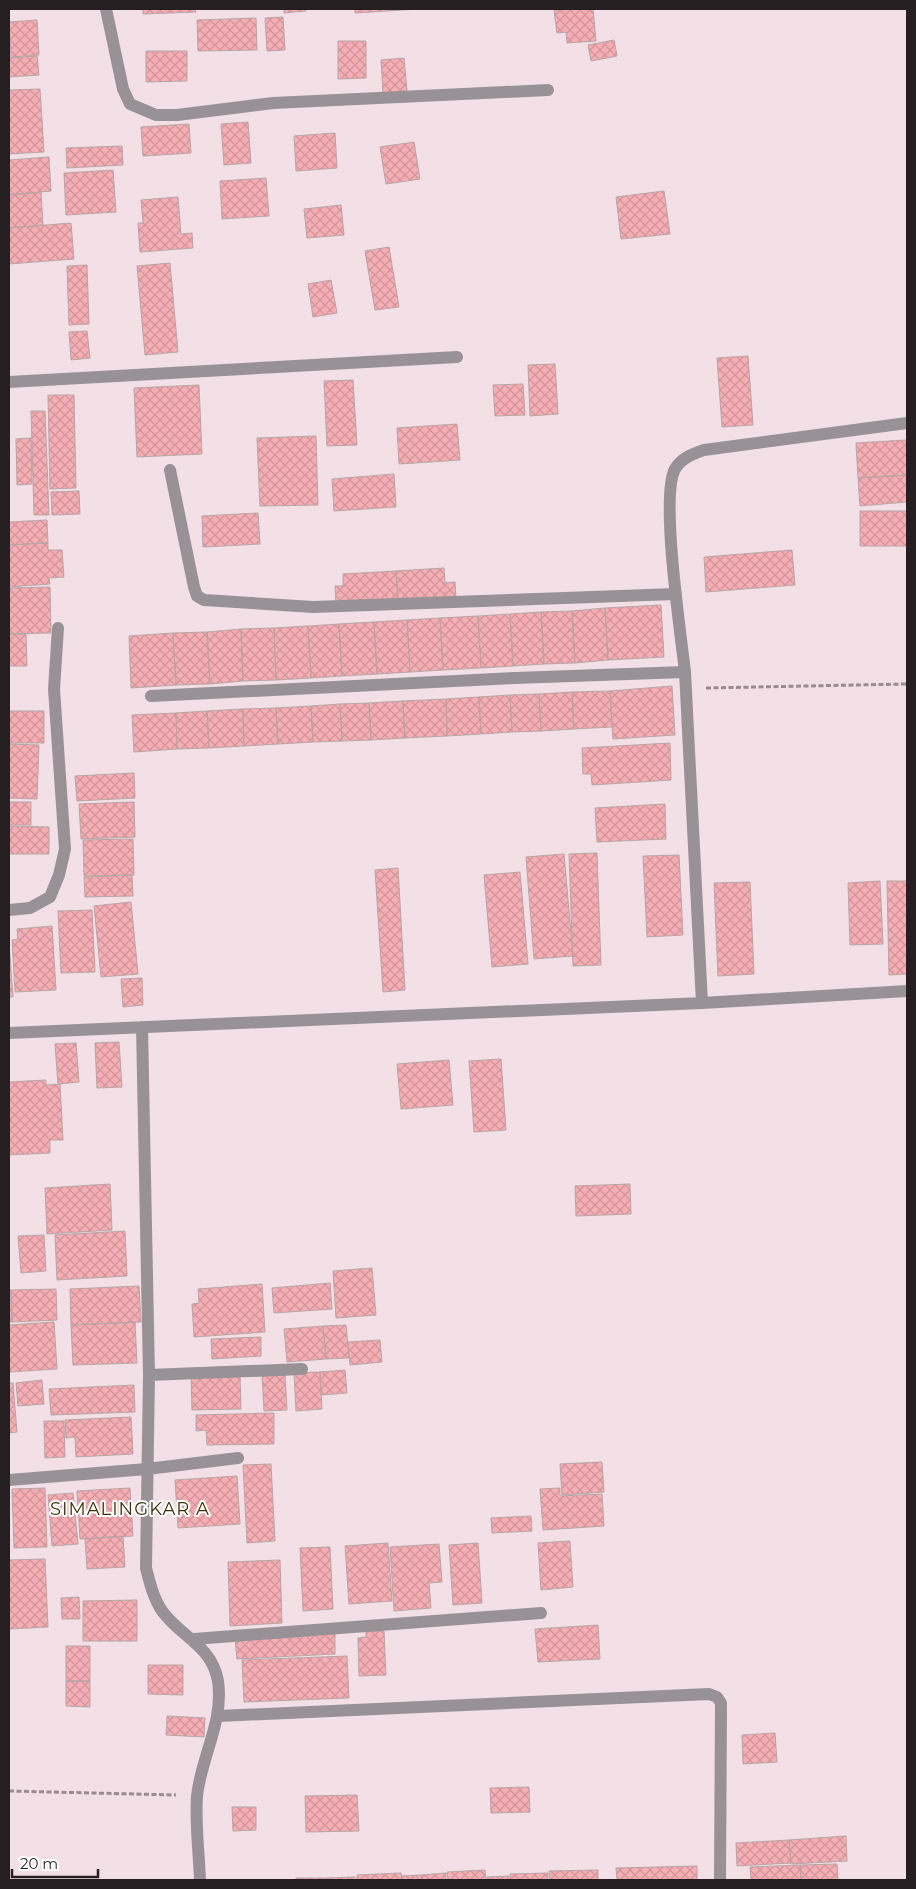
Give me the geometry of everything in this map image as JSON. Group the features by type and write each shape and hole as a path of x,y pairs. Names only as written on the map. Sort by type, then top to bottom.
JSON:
{"street":[{"path":"106,9 123,89 130,104 156,115 177,115 273,103 548,90"},
{"path":"9,382 457,357"},
{"path":"702,1003 688,688 676,594 669,492 675,469 687,456 704,450 907,423"},
{"path":"170,470 194,587 198,596 204,600 313,607 676,594"},
{"path":"9,910 30,908 50,898 59,875 65,849 54,689 58,628"},
{"path":"151,696 516,678 685,672"},
{"path":"9,1033 702,1003 907,991"},
{"path":"142,1027 149,1375 146,1568 152,1589 166,1616 194,1639 210,1657 218,1680 218,1716 198,1796 200,1880"},
{"path":"149,1375 302,1369"},
{"path":"9,1480 148,1469 238,1458"},
{"path":"194,1639 541,1613"},
{"path":"218,1716 700,1694 717,1696 721,1704 720,1880"}],"path":[{"path":"688,688 907,684"},
{"path":"9,1791 198,1796"}],"building":[{"path":"143,9 195,9 196,12 143,14"},
{"path":"284,9 305,9 306,11 284,13"},
{"path":"355,9 419,9 355,13"},
{"path":"593,9 596,41 567,43 566,32 557,33 554,10"},
{"path":"283,17 285,50 267,51 265,18"},
{"path":"256,18 257,50 198,51 197,20"},
{"path":"37,20 39,55 11,57 9,22"},
{"path":"614,40 617,56 591,61 588,45"},
{"path":"338,41 366,41 366,78 338,79"},
{"path":"146,51 187,51 187,81 146,82"},
{"path":"37,56 39,75 9,77 9,58"},
{"path":"404,58 407,91 383,93 381,60"},
{"path":"40,89 44,152 9,154 9,90"},
{"path":"248,122 251,163 224,165 221,124"},
{"path":"189,124 191,153 143,156 141,127"},
{"path":"335,133 337,168 296,171 294,136"},
{"path":"414,142 420,179 386,184 380,147"},
{"path":"122,146 123,165 67,168 66,148"},
{"path":"49,157 51,191 9,195 9,160"},
{"path":"113,170 116,212 66,215 64,173"},
{"path":"266,178 269,216 222,219 220,181"},
{"path":"664,191 670,234 621,239 616,197"},
{"path":"41,192 43,225 9,228 9,195"},
{"path":"178,197 181,234 192,233 193,248 140,252 138,223 143,223 141,200"},
{"path":"341,205 344,235 307,238 304,209"},
{"path":"71,223 74,259 9,264 9,228"},
{"path":"389,247 399,307 375,310 365,251"},
{"path":"170,263 178,352 145,355 137,266"},
{"path":"87,265 89,324 69,325 67,266"},
{"path":"331,280 337,313 313,317 308,284"},
{"path":"87,331 90,358 71,360 69,332"},
{"path":"748,356 753,425 722,427 717,358"},
{"path":"555,364 558,414 530,416 528,365"},
{"path":"353,380 357,445 327,446 324,381"},
{"path":"523,384 525,415 495,416 493,385"},
{"path":"199,385 202,454 137,457 134,388"},
{"path":"48,395 74,395 76,488 50,489"},
{"path":"31,411 45,411 49,515 34,515"},
{"path":"457,424 460,460 399,464 397,428"},
{"path":"316,436 318,505 260,506 257,438"},
{"path":"31,438 32,484 17,485 16,439"},
{"path":"906,440 907,475 858,478 856,443"},
{"path":"394,474 396,507 334,511 332,479"},
{"path":"907,475 907,502 860,506 858,478"},
{"path":"79,491 80,514 52,515 51,492"},
{"path":"860,511 907,511 907,546 860,546"},
{"path":"258,513 260,544 203,547 202,516"},
{"path":"47,520 48,543 9,545 9,522"},
{"path":"48,543 48,550 62,550 64,577 49,578 50,584 9,587 9,545"},
{"path":"792,550 795,585 706,592 704,557"},
{"path":"444,568 445,583 455,582 456,598 398,601 396,571"},
{"path":"396,571 398,601 336,604 335,586 343,586 343,574"},
{"path":"50,587 51,633 9,634 9,588"},
{"path":"661,605 664,657 608,660 605,608"},
{"path":"605,608 608,660 575,663 572,611"},
{"path":"572,611 575,663 544,664 541,612"},
{"path":"541,612 544,664 513,666 510,614"},
{"path":"510,614 513,666 481,668 478,616"},
{"path":"478,616 481,668 443,670 440,618"},
{"path":"440,618 443,670 410,672 407,620"},
{"path":"407,620 410,672 377,674 374,622"},
{"path":"374,622 377,674 342,676 339,624"},
{"path":"339,624 342,676 311,678 308,626"},
{"path":"308,626 311,678 276,680 274,628"},
{"path":"274,628 276,680 243,681 241,629"},
{"path":"241,629 243,681 210,684 207,632"},
{"path":"207,632 210,684 176,685 173,633"},
{"path":"173,633 176,685 131,688 129,636"},
{"path":"9,634 26,634 27,666 9,666"},
{"path":"672,686 675,735 613,739 610,691"},
{"path":"610,691 612,727 574,729 572,692"},
{"path":"572,692 574,729 541,731 539,694"},
{"path":"539,694 541,731 512,732 510,695"},
{"path":"510,695 512,732 481,734 479,697"},
{"path":"479,697 481,734 447,736 446,699"},
{"path":"446,699 447,736 405,738 403,701"},
{"path":"403,701 405,738 371,740 369,703"},
{"path":"369,703 371,740 342,741 340,704"},
{"path":"340,704 342,741 313,742 311,706"},
{"path":"311,706 313,742 278,744 276,708"},
{"path":"276,708 278,744 244,746 243,709"},
{"path":"243,709 244,746 209,748 207,711"},
{"path":"9,711 44,711 44,743 9,743"},
{"path":"207,711 209,748 177,749 176,713"},
{"path":"176,713 177,749 134,752 132,715"},
{"path":"670,743 671,780 592,785 591,774 583,774 582,748"},
{"path":"9,744 39,745 37,799 9,798"},
{"path":"134,773 135,798 77,801 75,776"},
{"path":"9,802 31,802 31,825 9,825"},
{"path":"134,802 135,837 81,839 79,804"},
{"path":"665,804 666,839 597,842 595,808"},
{"path":"9,826 49,827 49,854 9,854"},
{"path":"133,839 134,875 84,876 83,840"},
{"path":"597,853 601,965 573,966 569,854"},
{"path":"564,854 573,956 534,959 526,857"},
{"path":"679,855 683,935 647,937 643,856"},
{"path":"398,868 405,990 383,992 375,870"},
{"path":"520,872 528,964 492,967 484,875"},
{"path":"132,875 133,896 85,897 84,877"},
{"path":"880,881 883,944 850,945 848,883"},
{"path":"887,881 907,881 907,974 889,975"},
{"path":"750,882 754,974 718,976 714,883"},
{"path":"131,902 138,974 101,977 94,906"},
{"path":"92,910 95,972 61,973 58,911"},
{"path":"52,926 56,990 15,992 12,940 18,939 17,929"},
{"path":"9,942 13,997 9,997"},
{"path":"142,978 143,1005 123,1007 121,979"},
{"path":"119,1042 122,1087 97,1088 95,1043"},
{"path":"76,1043 79,1082 58,1084 55,1044"},
{"path":"501,1059 506,1130 474,1132 469,1061"},
{"path":"449,1060 453,1105 401,1109 397,1064"},
{"path":"46,1080 46,1085 60,1084 63,1140 50,1140 50,1153 9,1155 9,1082"},
{"path":"110,1184 112,1230 47,1234 45,1188"},
{"path":"630,1184 631,1214 576,1216 575,1186"},
{"path":"125,1231 127,1276 57,1280 55,1235"},
{"path":"44,1235 46,1271 21,1273 18,1236"},
{"path":"372,1268 376,1315 336,1318 333,1271"},
{"path":"330,1283 332,1309 274,1313 272,1288"},
{"path":"262,1284 265,1332 194,1337 192,1304 199,1303 198,1289"},
{"path":"139,1286 141,1322 71,1325 70,1289"},
{"path":"56,1289 57,1320 12,1322 11,1290"},
{"path":"9,1290 11,1290 12,1322 9,1322"},
{"path":"54,1322 57,1369 9,1372 9,1325"},
{"path":"135,1322 137,1363 73,1365 71,1325"},
{"path":"346,1325 349,1358 326,1359 323,1326"},
{"path":"323,1326 326,1359 287,1362 284,1329"},
{"path":"261,1337 261,1356 212,1359 211,1339"},
{"path":"380,1340 382,1362 350,1365 348,1342"},
{"path":"345,1370 347,1393 321,1395 320,1372"},
{"path":"320,1372 322,1409 296,1411 294,1373"},
{"path":"191,1375 240,1375 241,1409 192,1410"},
{"path":"285,1375 287,1410 264,1411 262,1376"},
{"path":"42,1380 44,1404 18,1406 16,1383"},
{"path":"9,1383 13,1383 17,1432 9,1433"},
{"path":"134,1385 135,1412 51,1415 49,1389"},
{"path":"274,1413 274,1444 207,1445 206,1430 196,1431 196,1415"},
{"path":"131,1417 133,1454 76,1457 75,1437 66,1438 65,1420"},
{"path":"44,1421 64,1421 65,1457 45,1458"},
{"path":"602,1462 604,1492 562,1495 560,1464"},
{"path":"271,1464 275,1541 247,1543 243,1465"},
{"path":"237,1476 240,1524 178,1528 175,1480"},
{"path":"45,1488 47,1547 14,1548 12,1489"},
{"path":"130,1488 133,1536 80,1539 77,1491"},
{"path":"560,1488 560,1496 602,1494 604,1526 543,1530 540,1489"},
{"path":"73,1493 78,1544 52,1546 48,1495"},
{"path":"531,1516 532,1531 492,1533 491,1518"},
{"path":"123,1536 125,1567 87,1569 85,1539"},
{"path":"570,1541 573,1587 541,1590 538,1543"},
{"path":"388,1543 392,1601 349,1604 345,1546"},
{"path":"478,1543 482,1603 453,1605 449,1545"},
{"path":"439,1544 442,1582 429,1583 431,1608 394,1611 390,1547"},
{"path":"330,1547 333,1609 303,1611 300,1548"},
{"path":"45,1559 48,1627 9,1629 9,1560"},
{"path":"280,1560 282,1623 230,1626 228,1562"},
{"path":"79,1597 80,1619 62,1619 61,1598"},
{"path":"137,1600 137,1641 83,1641 83,1601"},
{"path":"598,1625 600,1659 538,1662 535,1629"},
{"path":"366,1631 384,1631 386,1675 359,1676 358,1638 366,1637"},
{"path":"335,1634 335,1654 237,1659 235,1638"},
{"path":"66,1646 90,1646 90,1681 66,1681"},
{"path":"347,1656 349,1698 244,1702 242,1660"},
{"path":"148,1665 183,1665 183,1695 148,1694"},
{"path":"66,1681 90,1681 90,1707 66,1706"},
{"path":"167,1716 205,1718 204,1737 166,1735"},
{"path":"775,1733 777,1762 743,1764 742,1735"},
{"path":"529,1787 530,1812 491,1813 490,1788"},
{"path":"357,1795 359,1831 306,1832 305,1796"},
{"path":"232,1807 256,1807 256,1830 233,1831"},
{"path":"846,1836 847,1861 791,1864 789,1840"},
{"path":"789,1840 791,1863 737,1866 736,1843"},
{"path":"837,1864 838,1880 801,1880 800,1865"},
{"path":"800,1865 801,1880 751,1880 750,1867"},
{"path":"697,1866 697,1880 617,1880 616,1868"},
{"path":"485,1870 486,1880 448,1880 447,1872"},
{"path":"598,1870 598,1880 550,1880 549,1871"},
{"path":"401,1873 402,1880 357,1880 357,1875"},
{"path":"446,1873 446,1880 422,1880 421,1875"},
{"path":"548,1873 548,1880 510,1880 510,1874"},
{"path":"421,1875 422,1880 403,1880 402,1876"},
{"path":"509,1876 509,1880 487,1880 487,1877"},
{"path":"355,1877 355,1880 327,1880 327,1878"},
{"path":"296,1878 327,1878 327,1880 296,1880"}],"district":[{"name":"SIMALINGKAR A","path":"130,1509"}]}
